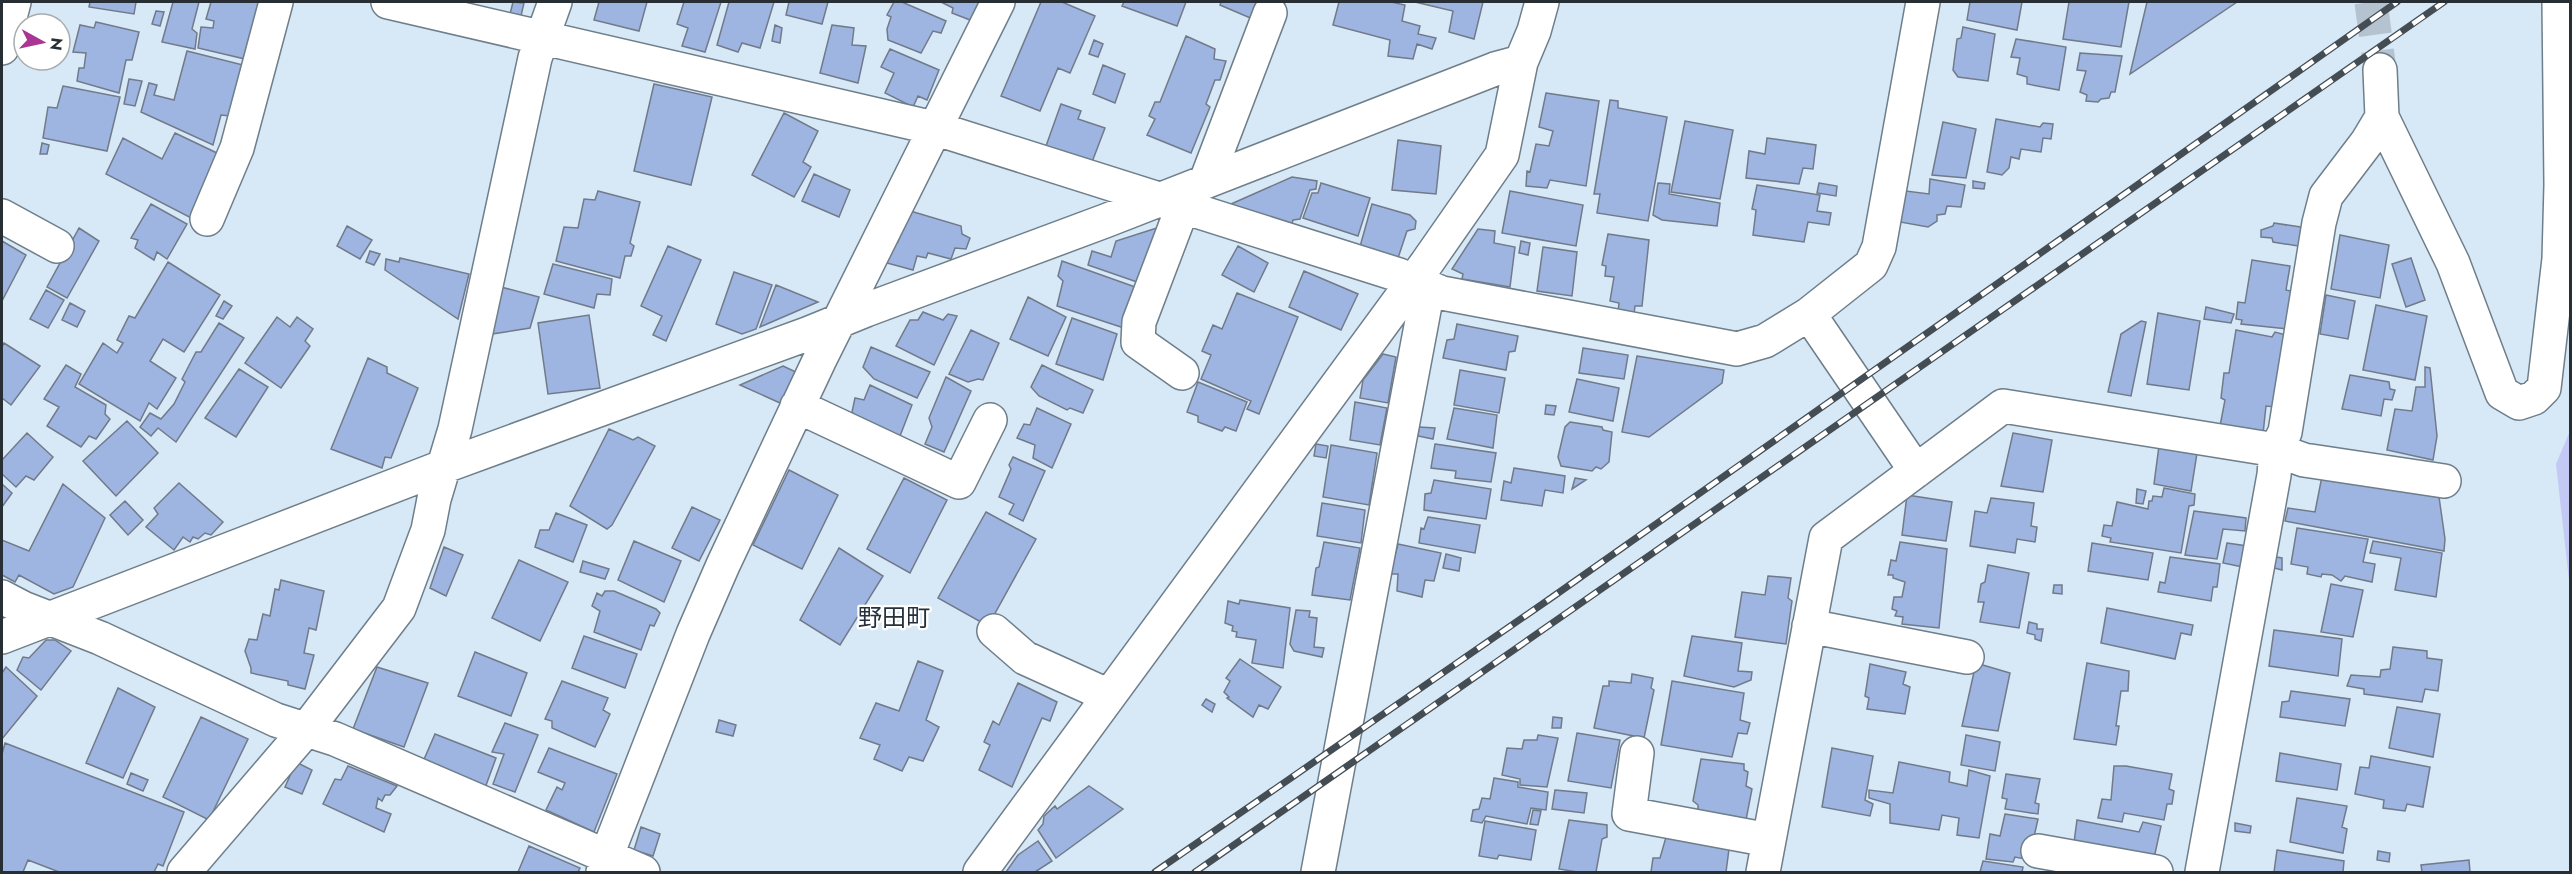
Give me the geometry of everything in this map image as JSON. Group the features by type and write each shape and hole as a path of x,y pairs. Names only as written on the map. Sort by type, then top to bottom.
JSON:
{"street":[{"path":"2,48 14,2"},
{"path":"207,219 237,148 276,2"},
{"path":"388,2 934,128 1399,275 1420,285 1737,349 1765,341 1809,314 1871,265 1879,247 1923,2"},
{"path":"184,873 304,731 399,608 428,530 434,499 445,466 542,37 555,2"},
{"path":"605,865 693,634 797,406 998,2"},
{"path":"1318,873 1420,285 1426,264 1502,155 1521,62 1542,2"},
{"path":"2380,70 2382,117 2453,263 2502,393 2519,403 2534,398 2544,388 2559,259 2561,185 2559,2"},
{"path":"1206,181 1270,13"},
{"path":"2,637 445,466 839,320 1170,203 1206,181 1495,69 1521,62"},
{"path":"2202,873 2274,475 2276,450 2285,432 2319,223 2326,196 2367,142 2382,117"},
{"path":"1170,203 1139,322 1138,342 1182,373"},
{"path":"2,216 57,246"},
{"path":"981,873 1109,696 1420,285"},
{"path":"1809,314 1916,471"},
{"path":"797,406 959,482 990,420"},
{"path":"1763,873 1826,538 2002,406 2276,450 2304,460 2444,481"},
{"path":"2,597 100,638 276,720 304,731 335,739 605,865 643,873"},
{"path":"1809,626 1967,657"},
{"path":"994,631 1025,658 1109,696"},
{"path":"1637,753 1629,814 1769,840"},
{"path":"2038,851 2156,873"}],"shaded area":[{"path":"2570,431 2570,589 2556,464"}],"building":[{"path":"90,2 136,2 134,14 89,7"},
{"path":"173,2 199,2 192,29 197,33 195,49 162,42"},
{"path":"211,2 266,2 245,59 198,48 201,27 213,28 214,21 206,19"},
{"path":"513,2 524,3 521,16 510,14"},
{"path":"599,2 647,2 639,31 594,20"},
{"path":"684,2 721,2 705,52 682,46 688,28 677,24"},
{"path":"729,2 774,2 760,48 742,43 738,52 717,45"},
{"path":"789,2 828,2 822,24 786,15"},
{"path":"894,2 902,2 946,21 941,33 933,31 921,53 888,40 887,29 891,17 887,15"},
{"path":"941,2 979,2 970,20 952,13 953,8"},
{"path":"1041,2 1062,2 1095,16 1070,73 1058,68 1040,111 1001,96"},
{"path":"1124,2 1186,2 1177,26 1122,6"},
{"path":"1221,2 1263,2 1255,20 1220,5"},
{"path":"1339,2 1391,2 1405,5 1402,21 1420,26 1418,34 1436,38 1432,49 1417,44 1413,59 1388,56 1390,40 1333,25"},
{"path":"1415,2 1483,2 1474,39 1449,32 1453,11"},
{"path":"1970,2 2022,2 2017,30 1967,20"},
{"path":"2069,2 2129,2 2121,47 2063,39"},
{"path":"2147,2 2237,2 2130,74"},
{"path":"156,11 164,12 160,26 152,24"},
{"path":"96,22 139,32 132,60 126,60 119,93 77,81 79,68 84,68 86,53 73,52 80,25 94,28"},
{"path":"775,25 782,28 780,43 772,41"},
{"path":"832,25 854,28 852,45 866,46 858,83 820,73"},
{"path":"1963,27 1995,34 1988,81 1958,77 1953,70 1957,39 1961,38"},
{"path":"1186,36 1215,49 1214,59 1226,61 1220,80 1215,80 1206,104 1210,107 1191,153 1147,135 1155,119 1149,116 1155,102 1160,102"},
{"path":"2016,39 2066,47 2059,90 2027,84 2027,77 2017,74 2020,58 2011,57"},
{"path":"1094,40 1103,44 1098,57 1089,54"},
{"path":"890,49 939,70 927,100 918,96 913,107 885,93 894,73 881,67"},
{"path":"187,51 247,66 230,116 221,115 213,145 141,112 149,83 157,85 154,95 174,100"},
{"path":"2080,53 2122,56 2115,92 2111,92 2109,98 2098,102 2086,101 2087,95 2080,92 2086,71 2077,70"},
{"path":"1103,65 1125,74 1115,103 1093,94"},
{"path":"129,79 142,81 135,106 124,104"},
{"path":"654,84 712,97 691,185 634,171"},
{"path":"63,86 120,97 107,151 43,138 48,107 57,108"},
{"path":"1546,93 1599,101 1586,186 1550,180 1547,188 1526,186 1527,171 1530,172 1536,144 1549,146 1553,131 1539,127"},
{"path":"1610,100 1618,101 1618,108 1667,117 1648,221 1597,213 1600,194 1594,194"},
{"path":"1061,104 1081,111 1078,119 1105,128 1092,162 1046,146"},
{"path":"784,113 818,131 803,162 811,167 794,197 752,175"},
{"path":"1996,119 2040,127 2043,123 2053,124 2051,139 2043,138 2041,152 2021,149 2019,159 2011,157 2009,168 2002,175 1987,172"},
{"path":"1685,121 1733,130 1720,199 1671,192"},
{"path":"1943,122 1976,129 1966,178 1932,175"},
{"path":"175,133 219,154 195,220 106,174 123,138 162,159"},
{"path":"1767,138 1816,145 1813,169 1803,168 1799,184 1746,178 1749,151 1765,154"},
{"path":"1398,140 1441,146 1436,194 1392,190"},
{"path":"42,143 49,145 47,154 40,154"},
{"path":"814,174 850,190 839,217 802,201"},
{"path":"1292,177 1317,181 1316,189 1310,190 1300,219 1293,220 1290,231 1222,208"},
{"path":"1930,179 1965,185 1961,207 1947,206 1945,214 1937,215 1937,221 1928,227 1900,222 1906,191 1929,194"},
{"path":"1973,181 1985,183 1984,189 1973,188"},
{"path":"1321,183 1370,198 1358,236 1303,218 1312,193 1318,193"},
{"path":"1658,183 1670,184 1669,194 1720,203 1717,226 1662,220 1653,215"},
{"path":"1819,183 1837,186 1836,196 1817,193"},
{"path":"1757,185 1820,195 1817,211 1831,213 1829,225 1808,222 1804,242 1753,235 1756,210 1752,209"},
{"path":"598,191 640,202 630,243 634,246 631,256 625,256 620,278 556,261 564,227 578,228 584,199 595,200"},
{"path":"1510,191 1583,205 1576,246 1502,233"},
{"path":"151,204 187,224 167,259 157,252 154,260 135,248 138,240 131,238"},
{"path":"1372,204 1410,215 1416,221 1415,229 1407,231 1397,261 1359,250"},
{"path":"907,210 961,226 962,234 970,238 966,249 955,248 951,259 928,253 926,258 917,256 913,270 887,263 892,242 898,242"},
{"path":"2274,223 2307,228 2304,247 2273,242 2272,238 2261,237 2261,230 2273,226"},
{"path":"347,226 372,240 360,259 337,246"},
{"path":"1160,227 1140,283 1088,265 1092,251 1111,257 1116,241"},
{"path":"79,228 99,241 67,298 47,287"},
{"path":"1478,229 1495,231 1494,243 1515,247 1510,287 1462,279 1463,274 1452,269"},
{"path":"1608,234 1649,240 1642,306 1635,306 1634,314 1618,312 1619,303 1610,301 1614,277 1605,276 1606,266 1602,265"},
{"path":"2340,235 2389,245 2380,298 2331,289"},
{"path":"2,241 26,255 2,301"},
{"path":"1521,241 1530,243 1528,255 1519,253"},
{"path":"668,246 701,260 666,341 653,335 662,316 641,306"},
{"path":"1238,246 1268,263 1254,292 1222,275"},
{"path":"1543,247 1577,252 1572,296 1537,291"},
{"path":"370,251 380,254 374,265 366,262"},
{"path":"400,258 469,274 458,319 385,270 386,259 399,262"},
{"path":"2411,258 2425,300 2406,307 2392,264"},
{"path":"2252,260 2290,266 2286,290 2295,292 2289,329 2241,324 2242,320 2236,319 2238,302 2245,303"},
{"path":"1062,261 1138,288 1124,328 1057,306 1063,281 1058,276"},
{"path":"168,262 220,295 184,352 163,339 150,361 176,378 157,409 149,403 140,421 79,384 103,343 117,353 123,343 117,340 129,316 135,318"},
{"path":"553,264 612,279 610,295 597,294 594,308 544,294"},
{"path":"1304,271 1358,294 1341,330 1289,307"},
{"path":"734,272 772,285 756,329 742,334 716,324"},
{"path":"776,285 818,302 760,327"},
{"path":"501,287 539,297 530,328 492,334"},
{"path":"46,290 64,300 48,328 30,319"},
{"path":"1237,293 1298,317 1259,414 1247,409 1251,401 1201,379 1211,355 1202,351 1213,325 1222,329"},
{"path":"2326,295 2355,301 2348,339 2320,334"},
{"path":"1028,297 1066,317 1048,356 1010,339"},
{"path":"224,301 232,306 223,319 216,316"},
{"path":"70,303 85,311 77,327 62,320"},
{"path":"2376,305 2427,316 2415,380 2363,370"},
{"path":"2206,307 2234,314 2231,323 2204,319"},
{"path":"923,312 943,320 948,314 957,316 934,365 896,346 910,320 918,320"},
{"path":"2158,313 2200,321 2189,390 2147,384"},
{"path":"589,315 600,388 548,394 538,323"},
{"path":"277,317 290,327 297,317 313,329 305,341 310,346 281,388 245,363"},
{"path":"1072,318 1117,334 1103,380 1056,364"},
{"path":"2141,321 2146,322 2131,396 2108,392 2121,334"},
{"path":"219,323 244,338 176,442 158,428 151,436 140,427 150,413 161,419 174,404 185,382 182,379 196,352 201,352"},
{"path":"1457,324 1518,336 1515,351 1509,352 1506,370 1443,358 1447,340 1454,339"},
{"path":"971,330 999,343 983,380 968,382 949,374"},
{"path":"2236,330 2272,337 2275,332 2286,335 2275,407 2266,406 2263,434 2220,426 2225,400 2221,398 2224,373 2229,373"},
{"path":"4,343 40,366 11,405 2,398 2,347"},
{"path":"871,347 930,372 917,398 874,379 863,367"},
{"path":"1583,348 1628,355 1624,379 1579,373"},
{"path":"1383,354 1396,357 1388,403 1360,398 1363,380"},
{"path":"1637,356 1724,370 1722,383 1649,437 1622,432"},
{"path":"368,358 387,367 387,373 418,388 391,458 385,457 382,468 331,449"},
{"path":"66,365 81,374 75,387 106,405 105,414 110,419 96,439 89,436 81,447 47,426 59,407 44,399"},
{"path":"1042,365 1093,390 1083,413 1070,408 1067,410 1039,396 1031,387"},
{"path":"783,366 796,372 780,403 740,385"},
{"path":"2425,367 2430,368 2437,436 2433,460 2387,450 2395,409 2412,411 2416,387 2425,387"},
{"path":"239,369 268,387 236,437 205,418"},
{"path":"1460,370 1505,378 1499,413 1454,405"},
{"path":"2350,375 2389,382 2390,389 2395,390 2392,400 2384,399 2381,416 2342,409"},
{"path":"946,377 971,391 944,452 925,444 932,427 929,418"},
{"path":"1577,379 1619,388 1613,421 1569,412"},
{"path":"1198,382 1247,402 1236,431 1225,427 1222,431 1198,422 1198,416 1187,412"},
{"path":"870,385 912,405 900,436 859,419 852,412 855,398 864,400"},
{"path":"1355,402 1387,408 1380,445 1350,440"},
{"path":"1546,405 1556,406 1554,415 1545,414"},
{"path":"1037,408 1071,424 1052,468 1033,458 1035,445 1017,438 1024,424 1030,425"},
{"path":"1454,408 1497,415 1493,448 1447,439"},
{"path":"127,421 158,453 116,496 83,461"},
{"path":"1570,422 1602,427 1603,430 1612,432 1609,462 1601,469 1596,467 1592,471 1561,466 1558,457 1565,427"},
{"path":"1419,427 1435,428 1433,439 1418,436"},
{"path":"609,429 633,440 638,437 655,446 612,525 607,529 570,506"},
{"path":"27,433 53,457 34,480 26,476 16,487 2,474 2,460"},
{"path":"2013,433 2052,440 2043,492 2001,486"},
{"path":"1316,444 1328,446 1326,458 1314,456"},
{"path":"1435,444 1496,453 1491,482 1455,478 1456,471 1431,468"},
{"path":"1331,445 1377,453 1369,505 1323,497"},
{"path":"2159,446 2197,453 2191,491 2154,484"},
{"path":"1013,457 1045,471 1023,521 1009,514 1014,504 999,497 1011,469 1009,465"},
{"path":"1514,468 1565,476 1563,493 1545,490 1542,506 1501,500 1504,481 1511,483"},
{"path":"789,470 838,495 802,569 753,545"},
{"path":"2322,476 2439,497 2445,539 2444,551 2285,521 2288,508 2315,512"},
{"path":"904,478 947,500 910,573 867,549"},
{"path":"1575,478 1586,480 1572,489"},
{"path":"1434,480 1491,489 1486,519 1424,510 1425,494 1431,493"},
{"path":"179,483 223,522 211,535 205,533 198,539 193,537 190,542 183,537 174,550 146,527 158,514 154,508"},
{"path":"2,484 12,493 2,507"},
{"path":"63,484 105,518 73,587 54,594 19,575 15,582 2,575 2,540 29,551"},
{"path":"2164,488 2195,494 2194,505 2189,506 2181,553 2110,542 2111,538 2102,536 2104,525 2112,526 2117,502 2148,509 2149,501 2152,501 2153,496 2162,497"},
{"path":"2137,489 2146,491 2143,504 2136,503"},
{"path":"1907,495 1952,502 1946,541 1902,535"},
{"path":"1991,498 2034,503 2031,526 2037,527 2035,542 2017,539 2015,553 1970,546 1975,511 1987,513"},
{"path":"125,501 143,520 128,535 110,515"},
{"path":"1322,503 1365,510 1361,543 1317,536"},
{"path":"692,507 720,520 699,561 672,548"},
{"path":"2194,511 2246,518 2245,531 2223,529 2217,559 2185,555"},
{"path":"986,512 1036,539 988,626 938,598"},
{"path":"556,513 587,525 573,562 535,547 540,530 549,530"},
{"path":"1428,517 1480,525 1475,553 1419,543 1421,528 1424,529"},
{"path":"2297,528 2368,539 2363,562 2375,564 2372,582 2345,576 2341,581 2332,575 2322,574 2321,577 2307,574 2308,567 2291,564"},
{"path":"634,541 681,561 664,602 618,580"},
{"path":"2373,541 2442,553 2436,597 2395,590 2401,558 2370,553"},
{"path":"1324,542 1360,548 1350,600 1312,595 1316,568 1319,567"},
{"path":"1900,542 1947,549 1939,628 1902,624 1903,617 1895,616 1897,611 1892,609 1894,597 1902,597 1905,582 1893,578 1893,575 1888,575 1891,560 1896,561"},
{"path":"2092,543 2153,553 2148,580 2088,571"},
{"path":"2227,543 2247,546 2243,567 2223,563"},
{"path":"1398,544 1441,553 1434,581 1425,580 1422,597 1397,591 1398,574 1390,574"},
{"path":"444,547 463,555 446,596 430,588"},
{"path":"839,548 883,576 840,645 800,620"},
{"path":"1446,554 1461,558 1459,571 1443,568"},
{"path":"2170,557 2220,564 2217,587 2213,587 2211,601 2158,592 2160,582 2165,583"},
{"path":"2276,557 2282,558 2282,570 2274,568"},
{"path":"519,560 568,582 540,641 492,618"},
{"path":"583,561 609,569 605,579 580,572"},
{"path":"1988,565 2029,573 2019,628 1980,622 1984,602 1978,602 1981,584 1985,582"},
{"path":"1768,576 1791,578 1788,598 1792,601 1786,644 1735,637 1742,592 1765,595"},
{"path":"281,580 324,591 316,630 309,628 304,653 314,655 305,689 288,685 288,681 251,673 245,651 249,639 257,640 263,614 270,616 275,589 279,590"},
{"path":"2331,584 2363,590 2353,637 2321,632"},
{"path":"2054,585 2062,585 2062,594 2053,593"},
{"path":"605,591 614,591 656,609 660,613 654,626 650,625 641,650 594,632 600,611 592,606 597,593 602,596"},
{"path":"1240,600 1290,608 1283,668 1252,663 1256,640 1236,637 1237,632 1232,631 1233,626 1225,623 1228,601 1239,604"},
{"path":"2107,608 2193,625 2191,635 2181,633 2175,659 2101,643"},
{"path":"1296,610 1310,611 1309,617 1317,618 1314,647 1324,648 1322,657 1294,651 1290,644"},
{"path":"2029,622 2037,624 2037,629 2043,629 2041,641 2035,639 2035,635 2027,633"},
{"path":"2274,630 2342,639 2338,676 2269,666"},
{"path":"584,636 637,654 625,688 572,668"},
{"path":"1692,636 1742,643 1738,671 1752,672 1751,680 1734,687 1684,676"},
{"path":"46,640 55,640 71,651 41,690 17,670 23,657 29,658"},
{"path":"2393,647 2427,651 2427,658 2442,660 2438,691 2425,689 2422,702 2364,694 2364,689 2347,686 2351,675 2380,677 2381,670 2390,669"},
{"path":"475,652 527,673 511,716 458,696"},
{"path":"1240,659 1281,687 1268,709 1259,705 1253,717 1227,698 1229,697 1224,692 1230,681 1226,678"},
{"path":"918,661 943,671 926,720 939,727 923,761 909,757 902,771 874,759 880,745 860,738 876,703 899,711"},
{"path":"1976,663 2010,673 1998,731 1962,726"},
{"path":"2087,663 2129,671 2128,691 2121,691 2116,745 2074,739"},
{"path":"1870,664 1906,672 1903,684 1910,687 1905,714 1867,709 1869,698 1865,696"},
{"path":"6,667 37,696 2,739 2,673"},
{"path":"377,667 428,683 404,747 353,729"},
{"path":"1632,674 1653,678 1651,688 1654,690 1644,738 1594,728 1603,686 1609,686 1609,681 1631,683"},
{"path":"562,681 608,698 603,710 610,714 595,747 552,728 552,721 545,719"},
{"path":"1672,681 1744,693 1740,720 1750,723 1747,734 1738,733 1732,757 1661,745"},
{"path":"1018,683 1057,702 1050,721 1042,718 1012,787 979,770 990,745 984,742 993,721 999,725"},
{"path":"118,688 155,707 123,778 86,763"},
{"path":"2291,691 2350,699 2345,726 2280,717 2282,702 2289,701"},
{"path":"1206,699 1215,704 1212,712 1202,705"},
{"path":"2397,707 2440,714 2433,757 2389,748"},
{"path":"201,717 248,739 209,820 163,797"},
{"path":"1553,717 1562,718 1561,728 1552,728"},
{"path":"719,720 736,725 733,736 716,732"},
{"path":"505,723 538,735 515,792 493,784 504,754 492,752"},
{"path":"1577,733 1620,740 1611,788 1568,781"},
{"path":"435,734 496,758 485,788 422,764"},
{"path":"1538,735 1558,738 1547,787 1520,785 1520,779 1502,775 1507,748 1522,749 1524,740 1537,740"},
{"path":"1966,735 2000,742 1995,771 1961,765"},
{"path":"5,743 184,812 163,866 158,864 154,872 59,872 28,860 23,872 2,872 2,754"},
{"path":"549,748 617,774 594,832 546,810 557,787 562,790 565,783 538,772"},
{"path":"1832,748 1873,756 1865,800 1873,804 1870,816 1822,807"},
{"path":"2280,753 2341,764 2337,790 2276,781"},
{"path":"2371,756 2430,767 2423,807 2407,804 2405,811 2383,808 2384,800 2355,794 2360,767 2369,768"},
{"path":"1701,759 1744,764 1744,770 1748,772 1746,786 1752,789 1746,820 1698,812 1698,805 1693,801"},
{"path":"296,762 312,770 302,794 285,787"},
{"path":"1899,762 1950,772 1949,782 1967,786 1969,770 1990,776 1979,838 1957,835 1959,818 1942,815 1939,830 1890,823 1890,804 1869,798 1869,790 1893,793"},
{"path":"348,766 397,786 390,795 385,795 382,801 378,798 376,808 391,814 384,832 323,804 335,779 341,780"},
{"path":"2114,766 2172,774 2169,789 2174,791 2172,804 2167,804 2164,820 2124,813 2122,822 2098,818 2102,799 2111,800"},
{"path":"131,773 148,780 143,791 127,784"},
{"path":"2006,774 2040,779 2035,803 2039,804 2038,814 2005,809 2007,799 2002,798"},
{"path":"1494,778 1518,782 1518,787 1548,792 1546,810 1531,808 1527,824 1486,816 1482,823 1471,821 1473,810 1479,809 1482,798 1490,799"},
{"path":"1089,786 1123,809 1056,858 1038,830 1043,824 1044,816 1055,806 1057,809"},
{"path":"1555,790 1587,793 1584,813 1552,809"},
{"path":"2297,798 2347,806 2342,827 2347,829 2343,853 2290,842"},
{"path":"1533,810 1541,811 1538,825 1530,824"},
{"path":"2005,814 2038,819 2031,850 2025,859 2015,857 2013,862 1986,859 1990,834 2000,836"},
{"path":"1569,820 1607,825 1607,837 1602,839 1596,872 1559,869"},
{"path":"2077,820 2139,832 2143,822 2161,826 2153,863 2073,850"},
{"path":"1485,821 1536,830 1531,860 1499,855 1497,859 1479,856"},
{"path":"2235,823 2251,826 2250,833 2235,831"},
{"path":"641,827 660,834 653,856 634,850"},
{"path":"1666,837 1729,849 1726,872 1651,872 1653,858 1660,858"},
{"path":"1038,841 1052,861 1035,872 1006,872 1018,855"},
{"path":"529,846 580,868 578,872 518,872"},
{"path":"2277,850 2344,861 2343,872 2274,872"},
{"path":"2378,851 2390,853 2389,862 2377,860"},
{"path":"2469,860 2470,872 2422,872 2421,865"},
{"path":"1983,861 2023,867 2022,872 1980,872"}],"tunnel":[{"path":"2371,2 2380,70"}],"railway":[{"path":"1155,872 1551,598 2397,2"},
{"path":"1195,872 2444,2"}],"district":[{"name":"野田町","path":"894,617"}]}
